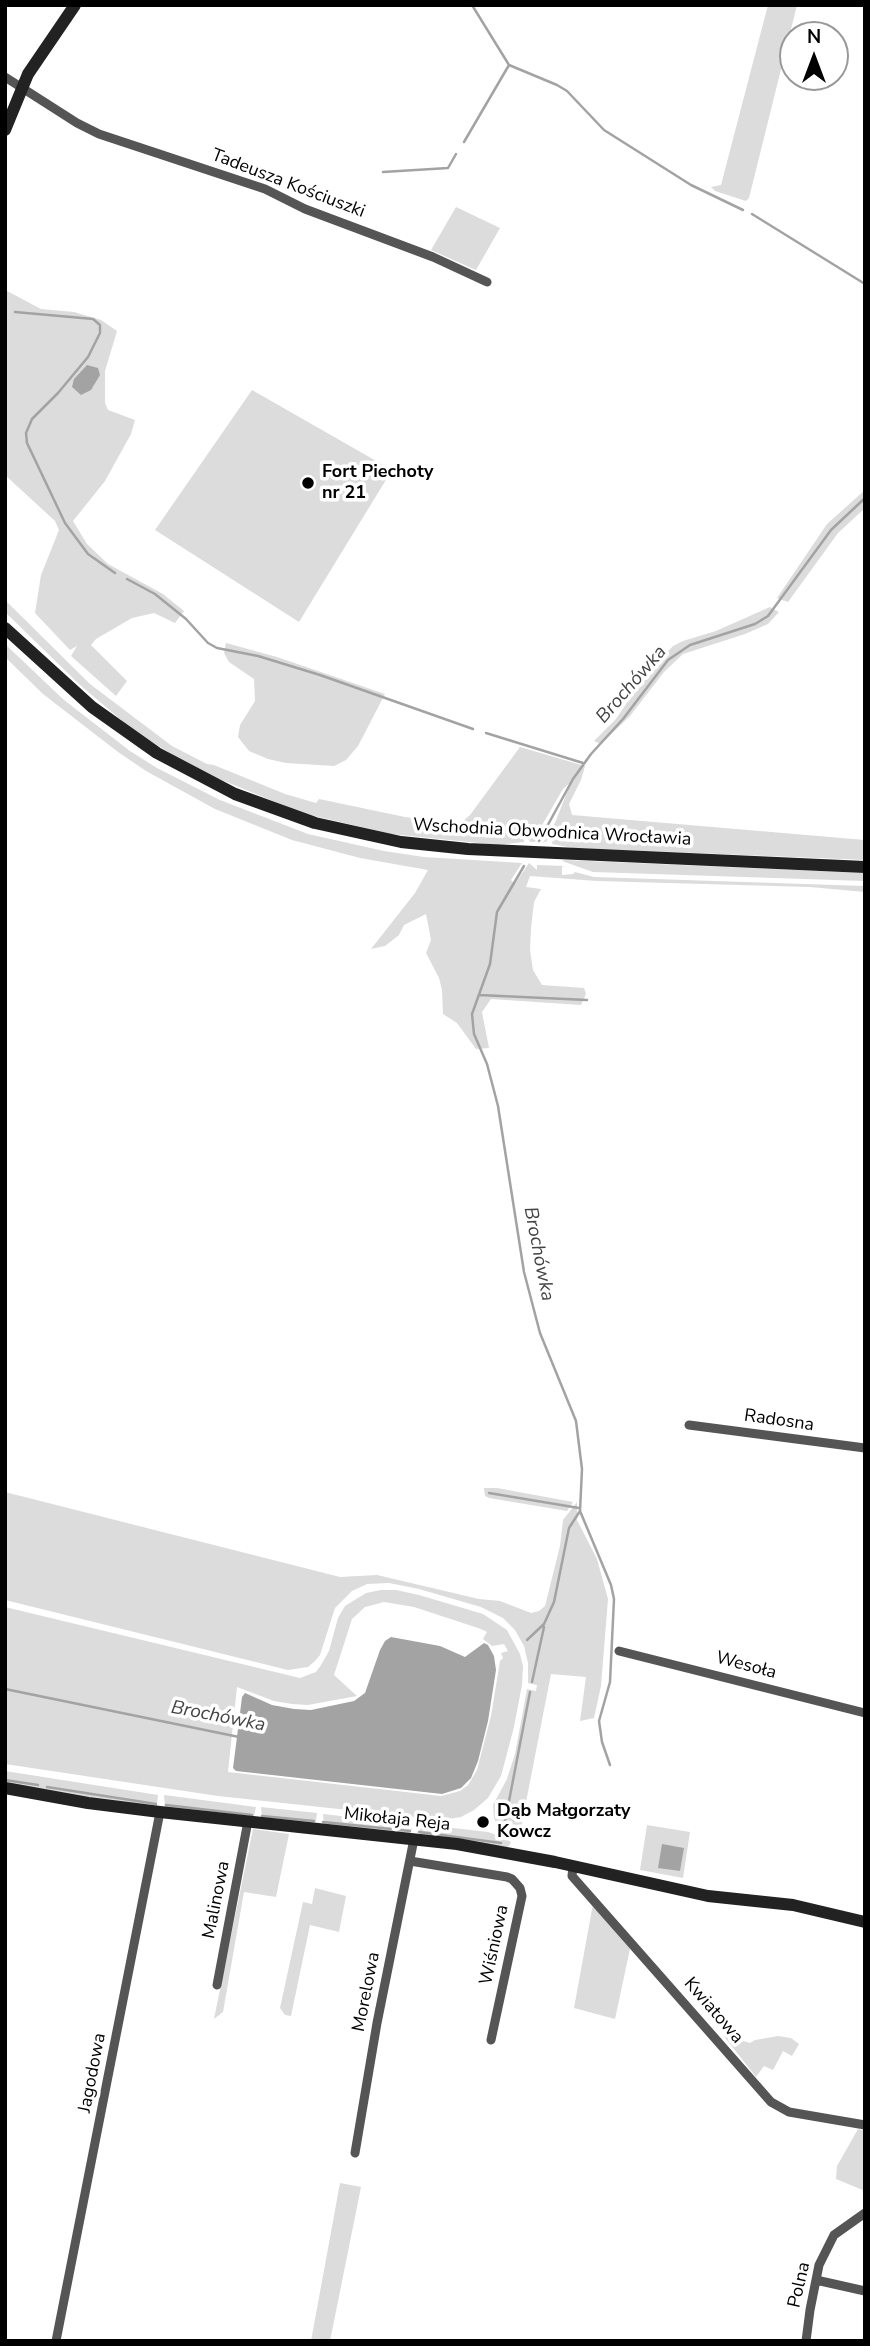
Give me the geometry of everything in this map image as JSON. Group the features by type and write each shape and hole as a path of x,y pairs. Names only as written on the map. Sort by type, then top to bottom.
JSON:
{"street":[{"path":"5,130 28,74 75,5"},
{"name":"Tadeusza Kościuszki","path":"5,77 99,134 256,185 304,209 433,257 487,282"},
{"name":"Wschodnia Obwodnica Wrocławia","path":"5,628 63,682 124,732 187,771 235,794 315,823 368,836 436,846 865,867"},
{"name":"Radosna","path":"688,1424 865,1448"},
{"name":"Wesoła","path":"620,1651 865,1713"},
{"name":"Mikołaja Reja","path":"5,1788 88,1803 494,1850 708,1896 793,1905 865,1922"},
{"name":"Jagodowa","path":"56,2341 160,1812"},
{"name":"Malinowa","path":"217,1985 248,1821"},
{"name":"Morelowa","path":"355,2153 377,2023 414,1839"},
{"name":"Wiśniowa","path":"410,1861 506,1877 512,1879 520,1888 522,1896 491,2040"},
{"name":"Kwiatowa","path":"573,1866 572,1876 771,2102 789,2112 865,2125"},
{"name":"Polna","path":"806,2341 819,2265 834,2235 865,2213"},
{"path":"816,2280 865,2291"}],"shaded area":[{"path":"768,5 797,5 793,21 779,21 779,77 749,198 746,201 715,191 711,187 721,185"},
{"path":"456,207 500,228 476,270 431,250"},
{"path":"7,291 41,309 74,312 101,320 117,331 105,371 105,403 108,410 135,420 131,434 105,481 73,521 87,544 108,564 163,594 184,611 175,623 154,613 132,618 96,639 91,645 127,681 116,696 71,656 77,646 70,650 35,613 41,575 59,530 55,521 5,475"},
{"path":"87,365 98,368 100,375 91,390 81,395 72,387 74,379"},
{"path":"252,390 392,470 299,622 155,530"},
{"path":"865,490 865,508 838,533 788,602 777,598 827,524"},
{"path":"5,600 90,684 172,746 207,764 285,794 316,803 319,799 405,817 455,823 470,815 520,747 585,766 569,804 572,815 865,840 865,860 573,848 552,844 553,837 543,843 555,823 571,782 563,789 535,842 524,836 524,842 498,845 391,834 302,813 217,778 133,730 80,685 5,612"},
{"path":"770,607 779,612 768,624 683,654 664,672 630,716 601,744 594,741 616,719 644,677 673,646 716,631"},
{"path":"226,643 277,657 385,694 358,746 346,760 334,766 286,763 249,751 238,737 240,725 255,701 254,679 229,662 224,653"},
{"path":"5,644 64,700 130,751 157,768 220,800 308,834 424,857 522,863 511,880 515,884 529,863 537,870 537,865 564,866 562,875 575,872 594,877 865,886 865,892 810,887 597,881 530,876 526,887 541,889 534,902 531,928 533,970 542,985 584,988 586,994 581,1005 491,999 482,1012 489,1048 476,1049 457,1023 443,1014 439,978 426,953 431,940 426,914 404,925 399,935 385,946 371,949 415,893 428,870 360,858 292,840 215,809 146,771 43,694 5,657"},
{"path":"562,861 865,873 865,881 593,872"},
{"path":"484,1488 573,1502 567,1511 489,1498 485,1496"},
{"path":"5,1492 340,1577 377,1575 479,1599 500,1601 531,1613 545,1606 560,1546 563,1520 577,1502 577,1520 597,1559 608,1599 601,1686 594,1718 580,1721 586,1677 551,1674 519,1838 499,1828 494,1818 493,1805 507,1779 515,1754 527,1689 536,1691 537,1685 528,1683 528,1663 524,1646 515,1630 503,1618 481,1607 419,1589 389,1583 367,1584 352,1591 335,1608 320,1655 315,1661 308,1667 288,1670 5,1600"},
{"path":"396,1590 483,1614 507,1630 520,1654 523,1666 522,1685 501,1776 488,1798 461,1817 441,1820 218,1796 5,1764 5,1607 300,1678 316,1672 329,1651 338,1618 345,1606 366,1593","holes":["384,1602 414,1607 481,1629 487,1632 483,1639 492,1646 504,1644 508,1651 501,1653 503,1658 500,1661 491,1716 477,1770 468,1785 460,1791 441,1796 228,1772 237,1687 274,1701 292,1704 308,1705 357,1696 334,1675 352,1619 365,1607"]},
{"path":"391,1637 440,1646 465,1657 484,1643 494,1656 496,1670 478,1761 471,1778 461,1788 442,1794 236,1771 233,1768 242,1697 245,1693 272,1705 294,1709 311,1710 354,1701 365,1693 380,1650"},
{"path":"5,1771 158,1795 157,1805 93,1800 5,1784"},
{"path":"164,1795 256,1807 254,1816 165,1808"},
{"path":"261,1807 317,1813 316,1821 313,1824 262,1819"},
{"path":"323,1814 412,1824 411,1832 409,1835 324,1825"},
{"path":"418,1824 488,1832 508,1839 511,1843 507,1848 420,1836"},
{"path":"647,1825 690,1832 683,1878 640,1870"},
{"path":"253,1829 289,1834 276,1897 244,1892 223,2012 214,2019"},
{"path":"662,1844 684,1848 680,1871 658,1868"},
{"path":"315,1888 346,1896 339,1932 310,1925 291,2016 285,2015 280,2008 303,1902 312,1904"},
{"path":"593,1904 630,1949 615,2019 574,2008"},
{"path":"723,2035 750,2043 778,2036 791,2038 799,2044 792,2056 783,2051 773,2070 764,2066 756,2077"},
{"path":"858,2129 865,2131 865,2191 836,2179 837,2166"},
{"path":"340,2183 361,2187 330,2341 311,2341"}],"waterway":[{"name":"Brochówka","path":"472,5 509,65 567,91 604,130 691,185 743,210"},
{"path":"464,142 509,65"},
{"path":"383,172 448,168 456,154"},
{"name":"Brochówka","path":"752,214 865,284"},
{"path":"15,312 93,319 100,325 100,333 88,357 32,419 26,433 27,443 65,523 88,554 115,573"},
{"name":"Brochówka","path":"539,841 573,779 668,660 690,645 755,624 768,616 831,530 865,498"},
{"path":"127,579 155,594 186,619 208,643 217,648 258,656 320,675 473,729"},
{"path":"486,733 583,763"},
{"name":"Brochówka","path":"524,866 497,912 490,964 472,1014 474,1034 487,1064 498,1106 524,1272 540,1333 576,1421 582,1469 580,1511 569,1528 554,1602 544,1624 527,1640"},
{"path":"479,995 587,1000"},
{"path":"489,1493 579,1508"},
{"path":"580,1511 611,1585 614,1599 610,1682 599,1721 602,1742 610,1765"},
{"path":"532,1682 544,1627"},
{"name":"Brochówka","path":"5,1689 239,1737"},
{"path":"504,1827 530,1692"},
{"path":"5,1780 38,1785"},
{"path":"47,1787 156,1804"},
{"path":"166,1805 252,1815"},
{"path":"262,1816 314,1821"},
{"path":"323,1822 410,1831"},
{"path":"419,1832 501,1843"}],"place":[{"name":"Fort Piechoty nr 21","path":"308,483"},
{"name":"Dąb Małgorzaty Kowcz","path":"483,1822"}]}
